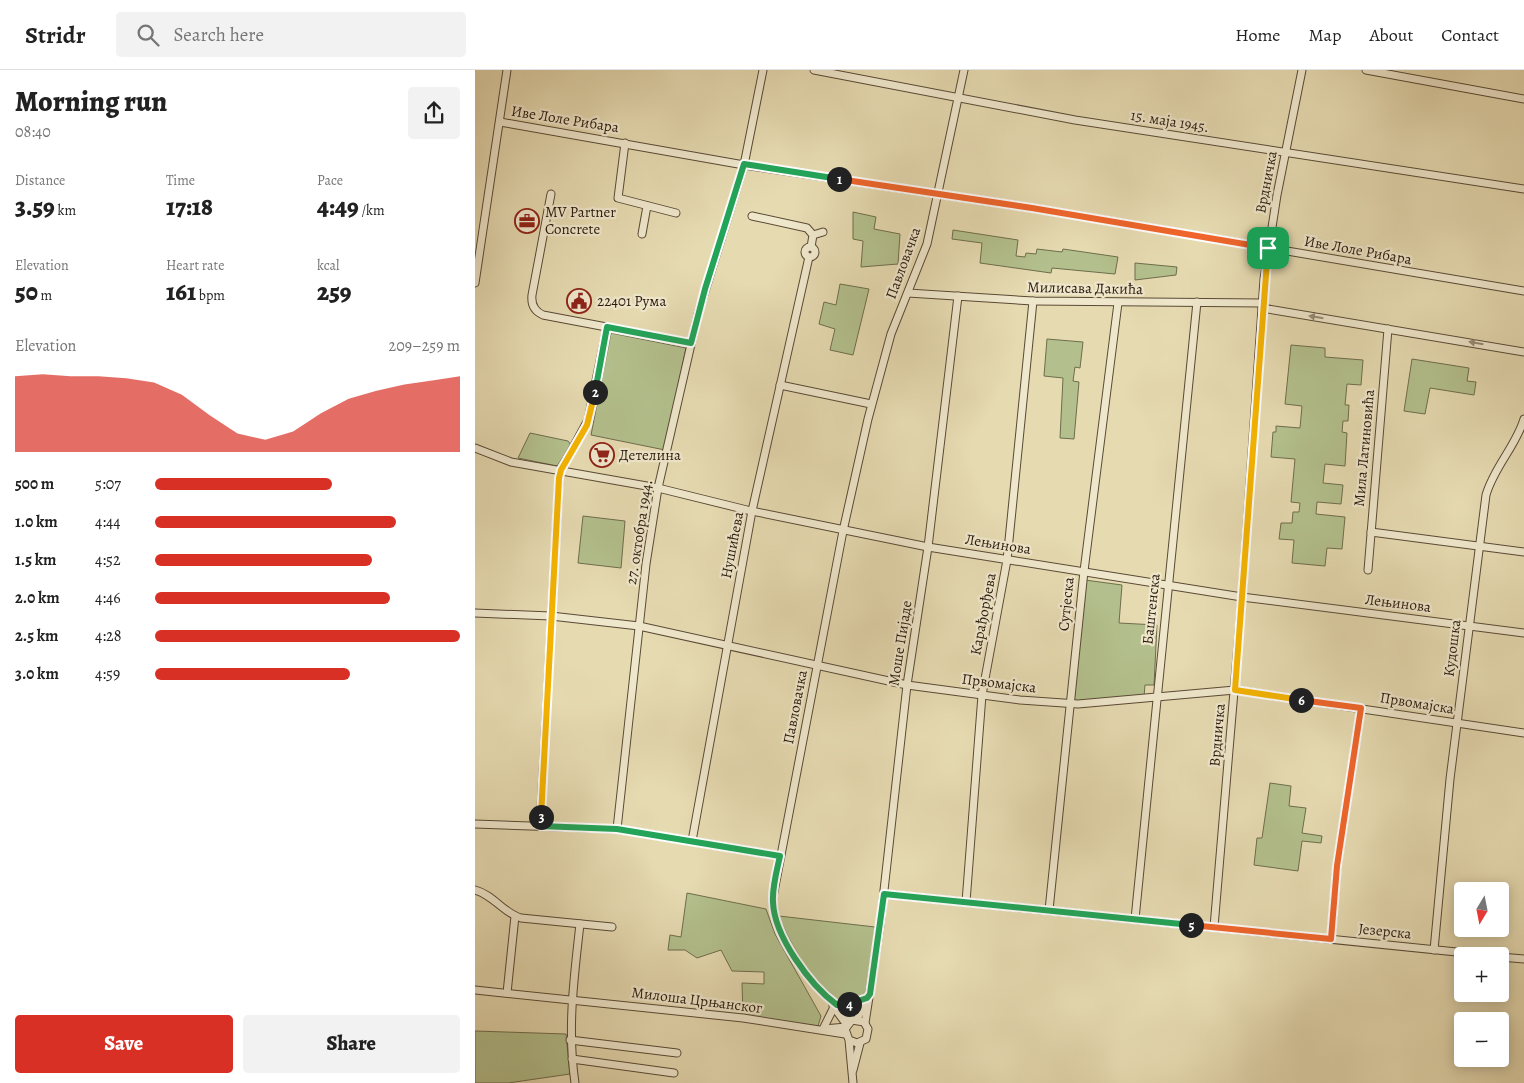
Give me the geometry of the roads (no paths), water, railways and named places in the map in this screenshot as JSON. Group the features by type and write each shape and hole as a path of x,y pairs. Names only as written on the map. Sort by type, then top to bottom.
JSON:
{"street":[{"path":"475,283 507,70"},
{"name":"27. октобра 1944.","path":"617,829 639,626 658,488 705,289 744,164 763,70"},
{"name":"15. маја 1945.","path":"813,70 1075,120 1524,189"},
{"name":"Павловачка","path":"860,1043 834,1004 793,954 776,920 773,897 843,531 871,404 891,334 924,254 964,70"},
{"name":"Врдничка","path":"1214,927 1235,690 1262,306 1268,248 1302,70"},
{"path":"1366,70 1524,99"},
{"name":"Иве Лоле Рибара","path":"500,122 744,164 938,194 1524,291"},
{"name":"Иве Лоле Рибара","path":"625,142 618,198 647,206"},
{"path":"551,194 532,295 534,307 543,315 691,343"},
{"path":"642,234 647,206 676,213"},
{"path":"752,216 807,228 813,235 823,232"},
{"name":"Нушићева","path":"692,841 752,511 809,257 805,251 811,247 813,235"},
{"name":"Милисава Дакића","path":"908,293 1033,301 1197,302 1262,306 1524,352"},
{"name":"Моше Пијаде","path":"865,1023 884,894 907,685 928,547 959,296"},
{"name":"Карађорђева","path":"966,902 982,695 1007,560 1033,301"},
{"name":"Сутјеска","path":"1049,910 1084,571 1118,302"},
{"name":"Баштенска","path":"1135,919 1167,584 1197,302"},
{"path":"540,826 561,470 588,420 607,327"},
{"name":"Мила Латиновића","path":"1367,570 1388,329"},
{"path":"780,385 871,404"},
{"name":"Кудошка","path":"1434,950 1457,723 1488,486 1515,442 1524,419"},
{"name":"Лењинова","path":"475,448 511,462 658,488 843,531 928,547 1242,597 1524,633"},
{"path":"1371,532 1524,552"},
{"name":"Првомајска","path":"475,613 551,616 639,626 907,685 1069,705 1235,690 1524,733"},
{"path":"1331,939 1337,866 1361,708"},
{"path":"475,824 617,829 780,856"},
{"path":"475,890 490,896 515,916 612,927"},
{"name":"Језерска","path":"884,894 1454,952"},
{"path":"507,992 515,916"},
{"path":"575,1083 570,1040 571,999 580,924"},
{"path":"1509,958 1524,959"},
{"name":"Милоша Црњанског","path":"475,990 571,999 821,1029 849,1028"},
{"path":"821,1029 834,1004 852,1004 868,996"},
{"name":"Моше Пијаде","path":"849,1028 868,996"},
{"path":"853,1070 860,1043 866,1039 869,1033 865,1023"},
{"name":"Павловачка","path":"849,1028 865,1023"},
{"path":"849,1028 853,1083"},
{"path":"570,1040 677,1053"},
{"path":"572,1059 674,1073"}],"place":[{"name":"MV Partner Concrete","path":"527,221"},
{"name":"22401 Рума","path":"579,301"},
{"name":"Детелина","path":"602,455"}]}
